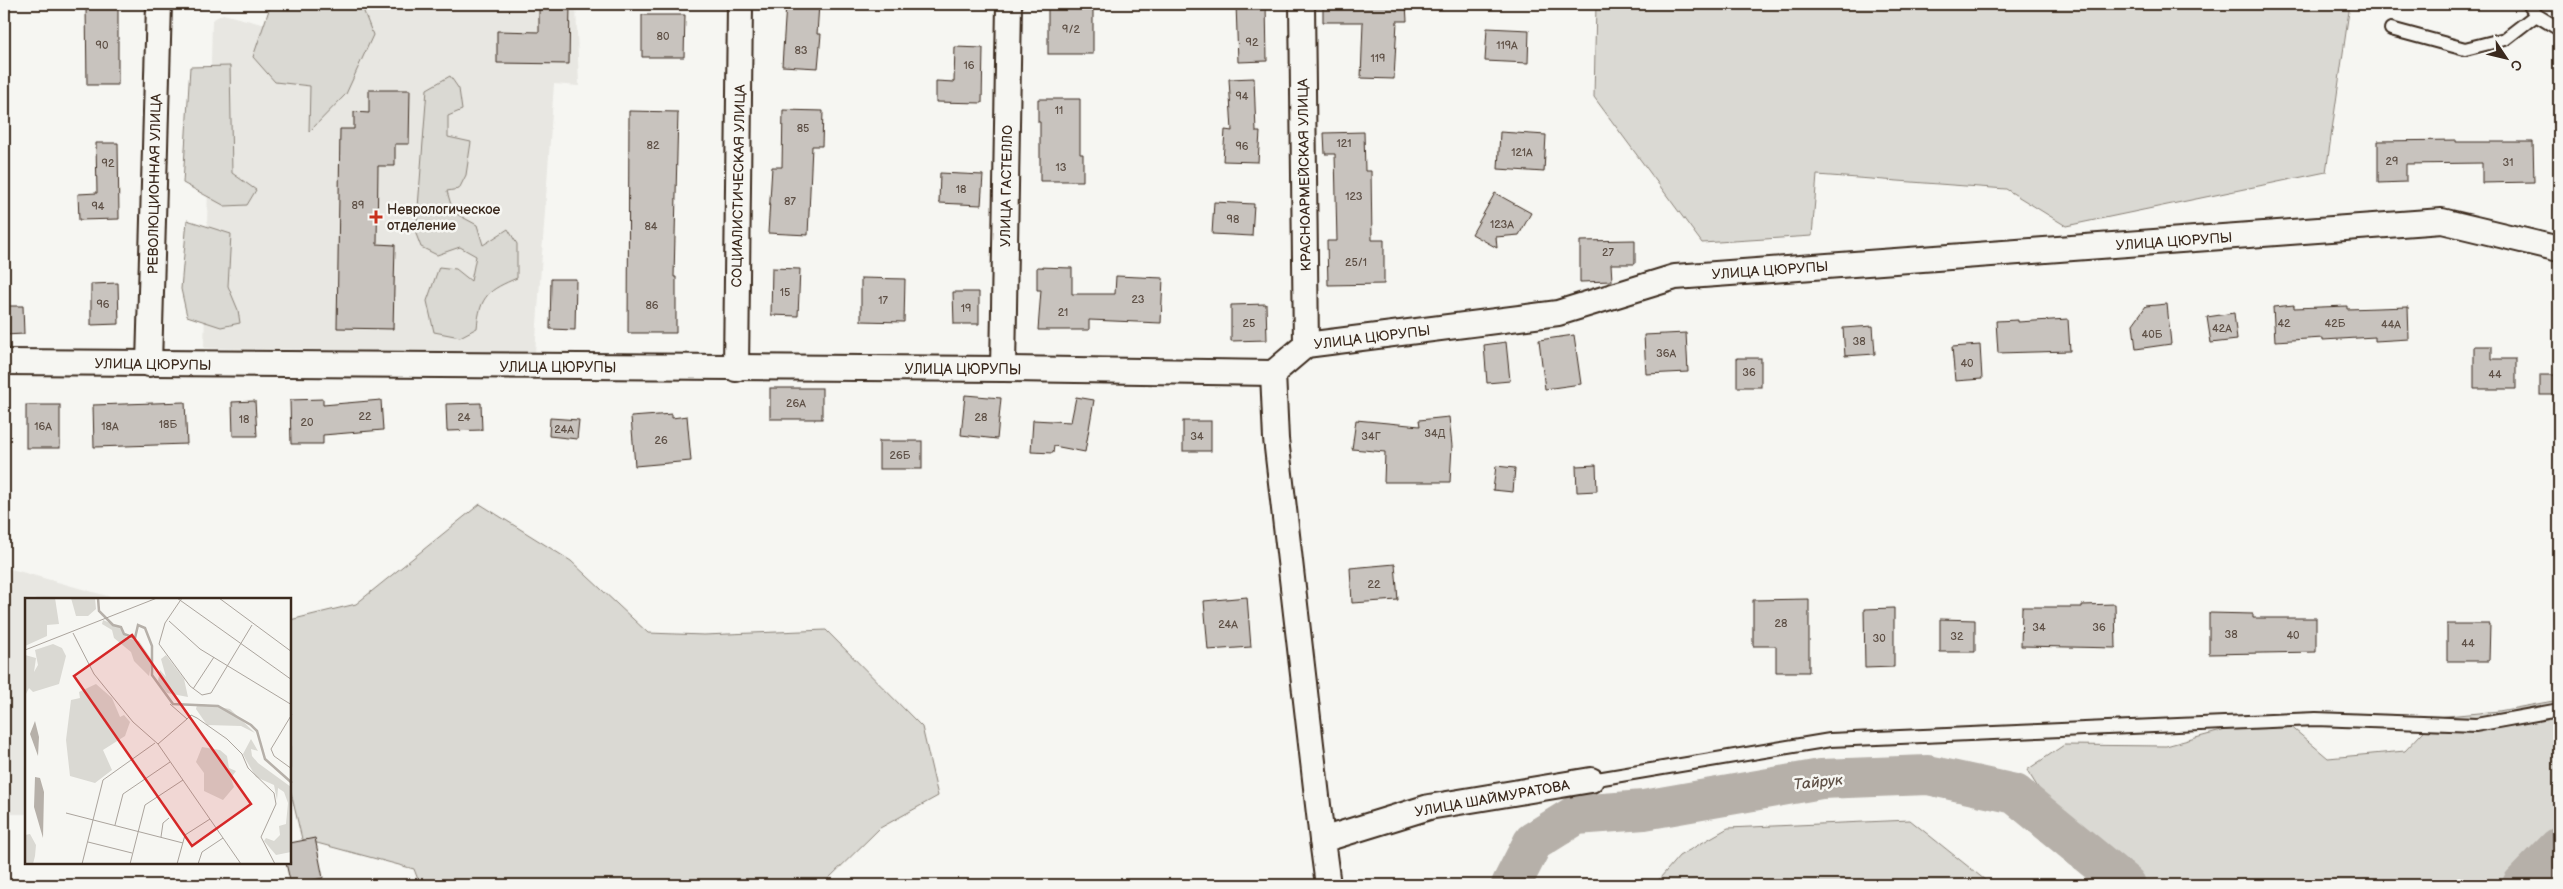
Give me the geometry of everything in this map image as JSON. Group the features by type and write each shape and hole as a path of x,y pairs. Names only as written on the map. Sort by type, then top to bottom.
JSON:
{"street":[{"name":"РЕВОЛЮЦИОННАЯ УЛИЦА","path":"149,364 158,4"},
{"name":"СОЦИАЛИСТИЧЕСКАЯ УЛИЦА","path":"736,369 740,4"},
{"name":"УЛИЦА ГАСТЕЛЛО","path":"1003,369 1009,4"},
{"name":"КРАСНОАРМЕЙСКАЯ УЛИЦА","path":"1302,4 1306,345"},
{"name":"УЛИЦА ЦЮРУПЫ","path":"4,362 736,369 1003,369 1272,373 1306,345 1558,313 1675,277 2442,221 2559,249"},
{"path":"1272,373 1276,438 1328,885"},
{"name":"УЛИЦА ШАЙМУРАТОВА","path":"1322,840 1429,806 1591,780"}],"lane":[{"path":"2529,4 2536,15 2559,29"},
{"path":"2391,29 2465,49 2505,39 2536,15"},
{"path":"1591,780 1830,740 2316,719 2476,725 2559,710"}],"shaded area":[{"path":"271,4 361,4 373,35 346,94 309,132 310,86 275,82 253,57"},
{"name":"Неврологическое отделение","path":"340,4 576,4 579,86 554,84 535,353 204,348 212,20 223,14 328,41"},
{"path":"1596,4 2350,4 2326,172 2066,226 2006,189 1817,175 1812,236 1702,243 1594,97"},
{"path":"230,66 232,173 256,190 247,205 225,206 183,183 190,67"},
{"path":"450,76 459,89 462,110 448,116 448,137 471,142 466,175 459,189 447,191 453,212 477,225 483,245 508,229 517,244 517,278 499,286 488,295 478,317 477,328 460,337 434,332 427,301 439,267 456,269 471,281 476,256 460,247 437,255 421,247 416,234 427,89"},
{"path":"187,220 231,234 228,286 238,310 240,323 221,327 187,316 181,289"},
{"path":"480,504 571,561 648,633 704,635 826,630 922,727 938,796 880,828 822,885 420,885 414,869 302,839 291,793 291,620 356,604"},
{"path":"4,567 114,598 25,598 25,814 4,814"},
{"path":"2559,700 2559,832 2518,885 2145,885 2055,815 2027,770 2064,745 2166,746 2236,727 2282,719 2328,758 2405,751 2437,717 2499,711"},
{"path":"1910,820 1989,885 1654,885 1679,856 1728,828"}],"building":[{"path":"539,4 570,4 569,64 497,63 497,31 539,32"},
{"path":"786,4 819,4 817,34 821,34 818,68 782,66"},
{"path":"1048,4 1093,4 1093,54 1048,54"},
{"path":"1236,4 1266,4 1267,61 1238,62"},
{"path":"1323,4 1406,4 1407,21 1397,21 1394,79 1361,78 1363,22 1323,22"},
{"path":"86,6 118,6 118,85 87,85"},
{"path":"642,15 685,15 684,57 642,57"},
{"path":"1487,28 1529,30 1528,63 1485,61"},
{"path":"955,47 983,48 982,103 936,102 936,81 954,82"},
{"path":"1254,78 1256,132 1260,132 1258,162 1223,161 1225,130 1232,131 1229,79"},
{"path":"369,90 410,90 409,144 395,144 395,166 378,166 377,244 395,245 393,329 337,328 340,129 354,129 354,112 369,113"},
{"path":"1038,99 1080,99 1080,154 1083,154 1083,181 1040,181"},
{"path":"783,110 823,111 822,146 812,146 808,235 768,233 772,167 782,167"},
{"path":"629,111 678,112 674,277 676,277 676,333 628,333"},
{"path":"1364,132 1365,171 1371,171 1372,240 1384,240 1384,284 1328,285 1327,241 1337,241 1335,154 1325,154 1324,133"},
{"path":"1500,132 1546,135 1544,172 1498,169"},
{"path":"2456,140 2456,142 2533,142 2534,182 2482,183 2482,163 2406,164 2406,182 2378,183 2378,141"},
{"path":"96,143 118,143 119,219 79,220 78,194 97,193"},
{"path":"940,173 983,175 981,205 939,203"},
{"path":"1495,193 1531,213 1519,235 1496,237 1497,248 1472,234"},
{"path":"1214,202 1254,204 1252,236 1212,234"},
{"path":"1635,240 1635,264 1611,264 1612,281 1580,282 1580,241"},
{"path":"1037,267 1072,268 1072,294 1115,294 1116,276 1163,278 1161,323 1089,320 1089,330 1038,330 1041,290 1037,290"},
{"path":"772,268 800,269 798,316 771,315"},
{"path":"861,278 905,279 904,322 861,321"},
{"path":"551,279 576,279 575,330 550,329"},
{"path":"118,283 119,324 91,325 91,284"},
{"path":"953,292 979,292 979,324 954,324"},
{"path":"1266,304 1267,340 1231,341 1231,305"},
{"path":"2167,304 2171,344 2136,349 2133,324 2146,306"},
{"path":"2294,305 2294,308 2347,306 2347,309 2408,307 2409,339 2375,341 2375,337 2275,341 2273,307"},
{"path":"4,306 23,306 24,334 4,335"},
{"path":"2234,313 2237,340 2211,343 2207,317"},
{"path":"2068,319 2070,351 1998,353 1996,321 2018,320 2018,322"},
{"path":"1873,326 1875,354 1845,356 1843,328"},
{"path":"1686,333 1688,372 1646,374 1644,335"},
{"path":"1574,335 1581,384 1545,389 1539,340"},
{"path":"1506,342 1510,381 1487,383 1484,345"},
{"path":"1980,345 1982,379 1955,381 1952,347"},
{"path":"2474,346 2492,346 2492,359 2516,359 2516,389 2474,389"},
{"path":"1737,358 1761,358 1761,387 1737,387"},
{"path":"2540,375 2559,375 2559,395 2540,395"},
{"path":"770,388 822,388 822,419 770,419"},
{"path":"965,395 1001,398 997,439 961,435"},
{"path":"1076,397 1094,400 1085,452 1054,446 1053,453 1031,452 1033,420 1071,422"},
{"path":"323,399 323,405 381,400 383,430 323,435 323,444 291,444 290,400"},
{"path":"255,401 257,436 233,436 232,402"},
{"path":"185,402 187,444 94,447 93,405"},
{"path":"481,403 482,430 447,431 446,404"},
{"path":"26,405 60,405 60,448 26,448"},
{"path":"672,414 672,418 687,416 691,461 635,466 631,417"},
{"path":"1449,417 1452,446 1450,482 1384,482 1385,452 1352,449 1356,420 1420,426 1419,420"},
{"path":"550,418 579,420 577,439 549,436"},
{"path":"1183,421 1211,421 1211,451 1183,451"},
{"path":"879,441 922,441 922,469 879,469"},
{"path":"1596,465 1597,491 1577,492 1576,466"},
{"path":"1496,466 1515,468 1513,492 1493,490"},
{"path":"1395,564 1398,600 1352,603 1350,568"},
{"path":"1247,597 1251,647 1208,650 1204,601"},
{"path":"1809,599 1809,672 1776,672 1776,646 1753,646 1753,600"},
{"path":"2115,604 2116,648 2021,646 2022,607 2082,607 2082,605"},
{"path":"1894,608 1894,667 1865,668 1864,609"},
{"path":"2209,613 2253,614 2253,618 2316,618 2316,652 2209,654"},
{"path":"1940,619 1975,620 1975,652 1940,652"},
{"path":"2447,624 2490,624 2489,661 2447,661"},
{"path":"315,838 323,878 291,885 286,864 291,864 291,843"}],"waterway":[{"name":"Тайрук","path":"1511,885 1533,842 1576,815 1644,810 1821,779 1928,775 2015,794 2126,885"},
{"name":"Тайрук","path":"2522,885 2559,847"}],"place":[{"name":"Неврологическое отделение","path":"376,217"}]}
